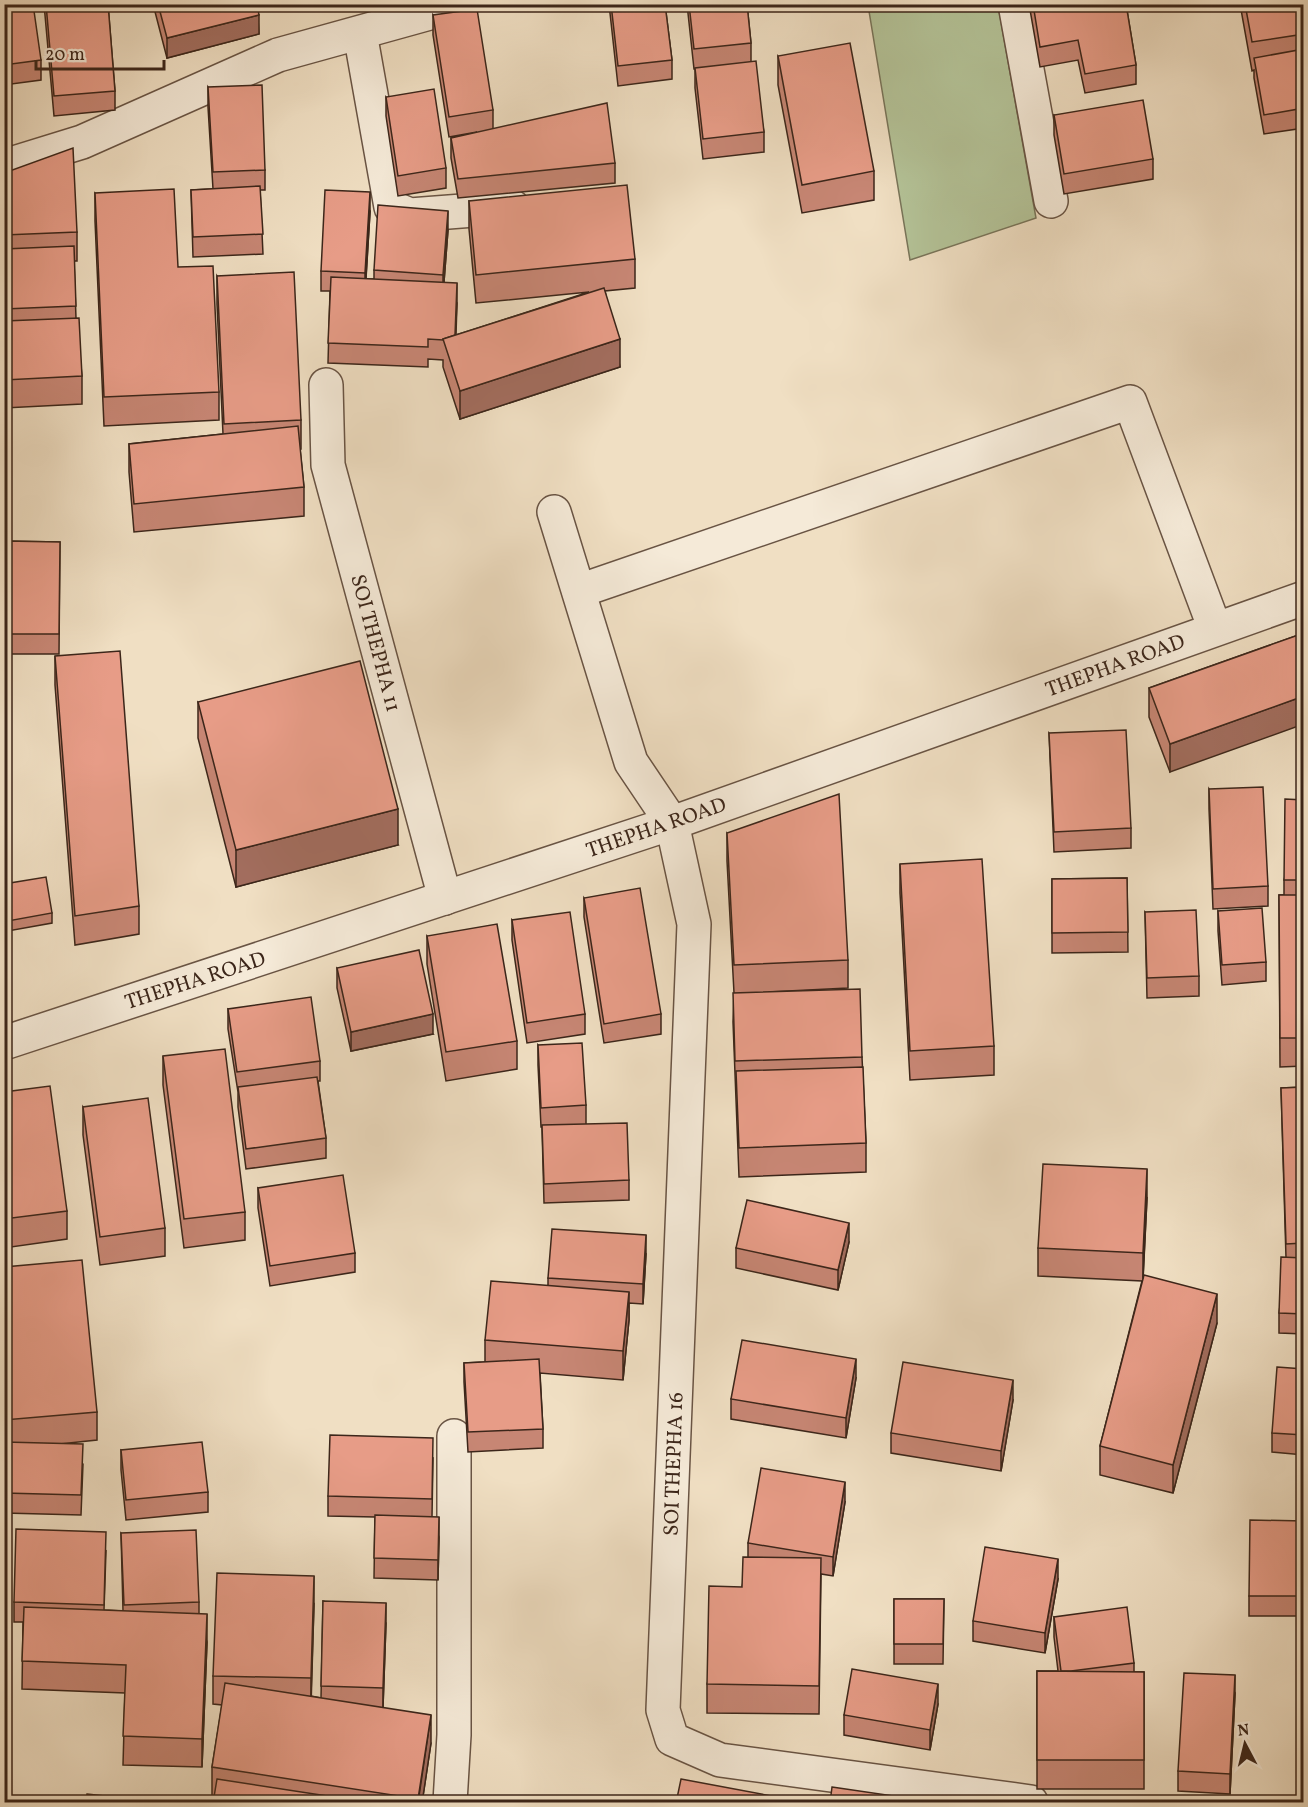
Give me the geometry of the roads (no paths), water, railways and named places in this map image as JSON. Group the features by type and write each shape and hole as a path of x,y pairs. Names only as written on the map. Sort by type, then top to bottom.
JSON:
{"street":[{"path":"4,166 82,142 278,56 360,33 402,12 462,4"},
{"path":"1015,4 1051,201"},
{"path":"360,33 391,207 410,215 548,204"},
{"name":"SOI THEPHA 11","path":"326,385 328,465 445,898"},
{"path":"579,591 1130,402 1215,629"},
{"path":"554,512 631,762 672,823"},
{"name":"THEPHA ROAD","path":"4,1043 672,823 1304,598"},
{"name":"SOI THEPHA 16","path":"672,823 694,924 663,1710 672,1739 720,1760 1031,1803"},
{"path":"450,1803 454,1736 454,1436"}]}
